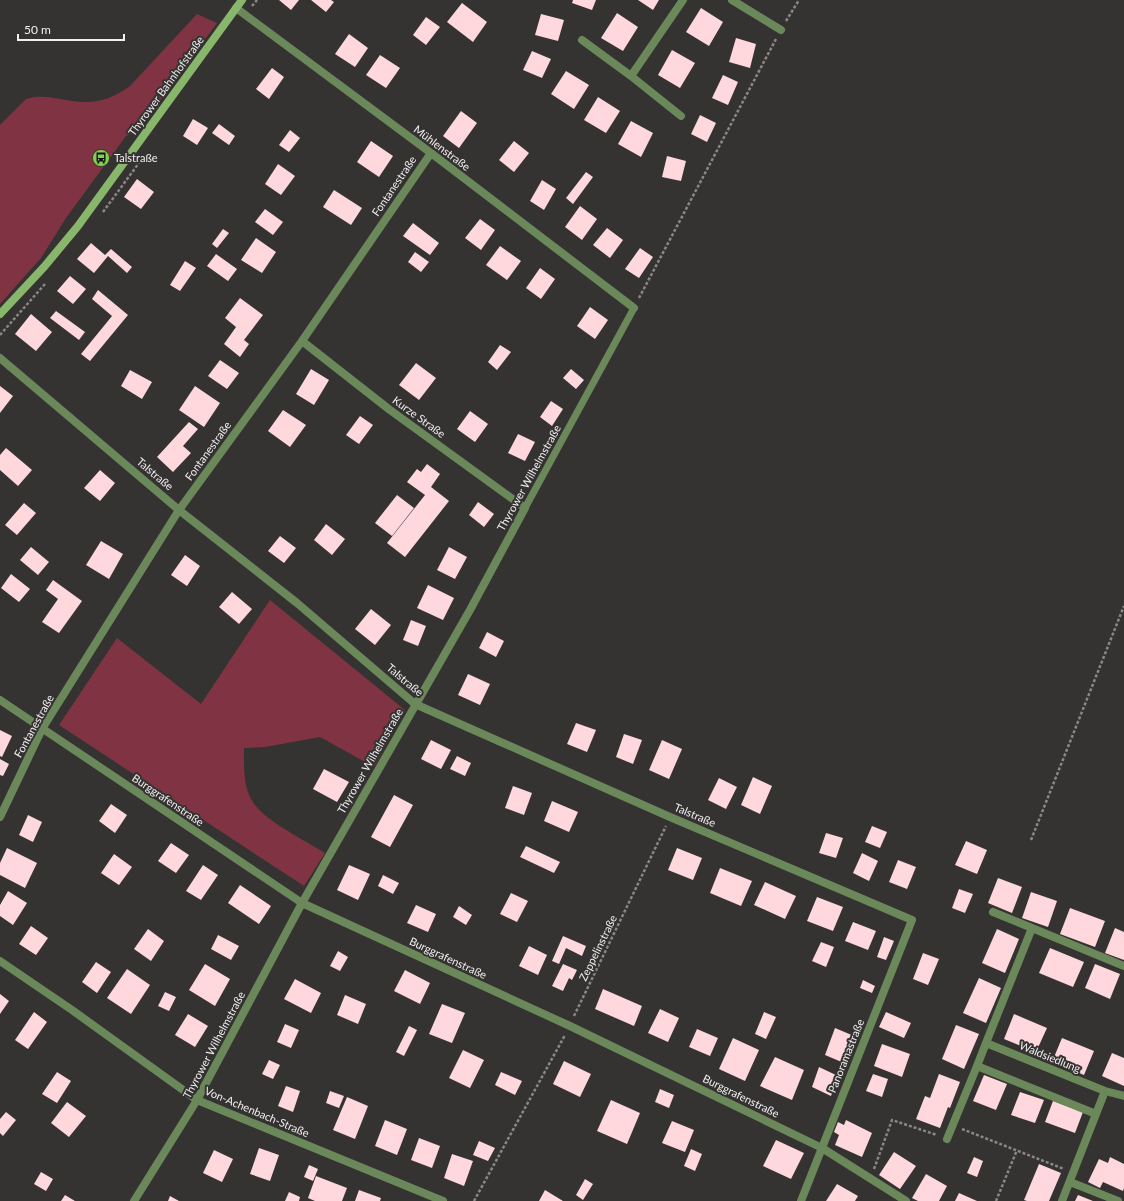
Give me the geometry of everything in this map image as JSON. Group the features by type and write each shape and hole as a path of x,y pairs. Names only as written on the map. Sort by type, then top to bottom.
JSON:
{"main road":[{"name":"Thyrower Bahnhofstraße","path":"0,314 44,267 78,226 242,0"}],"street":[{"path":"631,76 683,0"},
{"path":"732,0 781,30"},
{"name":"Mühlenstraße","path":"236,8 431,153 634,308"},
{"path":"582,40 631,76 681,116"},
{"name":"Fontanestraße","path":"0,817 42,729 179,510 302,341 431,153"},
{"name":"Kurze Straße","path":"302,341 390,410 525,508"},
{"name":"Talstraße","path":"0,358 179,510 297,603 415,704 670,817 912,920"},
{"name":"Thyrower Wilhelmstraße","path":"134,1201 198,1100 302,903 470,610 525,508"},
{"name":"Burggrafenstraße","path":"0,700 302,903 570,1026 822,1148 906,1201"},
{"path":"993,912 1124,966"},
{"name":"Panoramastraße","path":"801,1201 912,920"},
{"path":"947,1139 1032,928"},
{"name":"Von-Achenbach-Straße","path":"0,961 72,1010 198,1100 443,1201"},
{"name":"Waldsiedlung","path":"986,1043 1105,1091 1124,1096"},
{"path":"976,1066 1096,1114"},
{"path":"1062,1201 1105,1091"},
{"path":"1070,1182 1118,1201"}],"lane":[{"name":"Thyrower Wilhelmstraße","path":"525,508 634,308"}],"path":[{"path":"634,308 781,30 799,0"},
{"path":"1031,840 1124,606"},
{"name":"Zeppelinstraße","path":"474,1201 570,1026 670,817"},
{"path":"870,1178 892,1120 947,1139"},
{"path":"953,1125 1074,1173"},
{"path":"996,1201 1016,1150"}],"shaded area":[{"path":"197,14 217,23 137,132 126,136 66,218 41,258 0,304 0,125 26,99 33,97 47,97 88,102 101,100 119,93 130,86"},
{"path":"270,600 405,710 374,767 320,737 265,747 244,748 244,774 248,793 257,807 274,822 325,853 304,886 59,725 117,638 201,704"}],"building":[{"path":"279,0 299,0 291,10"},
{"path":"311,0 331,0 334,2 326,12"},
{"path":"573,0 596,0 592,10 572,3"},
{"path":"638,0 659,0 653,10"},
{"path":"462,3 487,22 473,42 447,22"},
{"path":"701,8 723,22 709,46 686,32"},
{"path":"617,13 638,27 623,51 601,38"},
{"path":"541,14 564,20 558,41 535,35"},
{"path":"426,17 440,27 426,45 413,35"},
{"path":"349,34 368,48 355,67 335,54"},
{"path":"736,38 756,44 750,68 729,62"},
{"path":"672,50 695,63 680,88 658,75"},
{"path":"532,51 551,59 542,78 523,70"},
{"path":"380,55 400,68 386,88 366,75"},
{"path":"272,68 284,77 269,99 256,89"},
{"path":"566,71 589,85 574,109 551,94"},
{"path":"723,75 738,82 728,105 712,98"},
{"path":"598,97 620,111 606,133 584,120"},
{"path":"461,111 477,123 459,148 443,136"},
{"path":"700,115 716,123 707,142 691,134"},
{"path":"193,119 208,128 197,145 183,136"},
{"path":"631,121 653,133 641,157 618,144"},
{"path":"219,124 235,136 229,145 212,133"},
{"path":"290,130 300,138 289,152 279,145"},
{"path":"371,141 393,156 379,177 357,162"},
{"path":"514,141 529,153 514,172 499,160"},
{"path":"667,156 686,161 681,181 662,177"},
{"path":"278,164 295,176 281,195 265,184"},
{"path":"586,172 593,177 573,204 566,198"},
{"path":"137,179 154,192 141,209 124,197"},
{"path":"542,180 556,189 544,210 530,201"},
{"path":"334,190 362,208 351,225 323,207"},
{"path":"580,206 597,219 582,240 565,227"},
{"path":"265,209 283,222 273,235 255,222"},
{"path":"480,219 495,230 481,250 465,238"},
{"path":"413,223 439,243 430,255 403,236"},
{"path":"607,228 623,240 610,258 593,245"},
{"path":"223,229 229,233 217,248 212,244"},
{"path":"256,238 276,252 262,273 241,260"},
{"path":"91,243 105,255 111,249 132,267 127,273 108,256 94,273 77,259"},
{"path":"500,246 521,261 507,280 486,265"},
{"path":"640,248 653,257 639,278 625,269"},
{"path":"415,252 429,262 421,272 408,262"},
{"path":"216,254 237,269 228,281 207,266"},
{"path":"185,261 196,268 180,291 170,285"},
{"path":"540,268 555,279 541,299 526,288"},
{"path":"70,276 86,289 73,304 57,291"},
{"path":"98,290 128,315 90,361 81,354 112,316 92,299"},
{"path":"240,298 263,315 244,340 249,344 240,357 224,344 236,327 225,318"},
{"path":"590,307 608,320 595,339 577,326"},
{"path":"56,311 85,332 79,340 50,318"},
{"path":"31,314 52,332 36,351 15,334"},
{"path":"500,345 511,352 497,370 488,362"},
{"path":"220,360 239,373 227,389 208,376"},
{"path":"416,363 436,378 419,400 399,385"},
{"path":"311,369 329,380 314,405 296,394"},
{"path":"571,369 584,380 576,389 563,378"},
{"path":"130,370 152,382 142,399 121,386"},
{"path":"0,386 13,396 0,413"},
{"path":"195,386 220,403 204,427 179,410"},
{"path":"551,401 563,409 552,426 540,417"},
{"path":"283,410 306,425 290,447 268,431"},
{"path":"470,411 488,424 475,442 457,429"},
{"path":"360,416 373,425 359,444 346,435"},
{"path":"189,422 198,429 183,446 191,453 173,472 157,457"},
{"path":"518,434 535,442 525,461 508,453"},
{"path":"6,448 32,470 18,486 0,470 0,455"},
{"path":"427,464 440,474 431,487 449,501 405,557 387,543 425,495 407,482 417,469 421,472"},
{"path":"100,470 115,483 100,501 84,488"},
{"path":"397,495 414,508 392,536 375,523"},
{"path":"478,502 494,514 484,527 469,515"},
{"path":"24,503 36,513 17,535 5,525"},
{"path":"326,524 345,539 332,555 314,540"},
{"path":"280,536 296,548 284,563 268,551"},
{"path":"101,541 123,554 109,579 86,565"},
{"path":"31,547 49,562 38,575 20,560"},
{"path":"449,547 467,557 455,579 437,570"},
{"path":"185,555 200,566 187,586 171,575"},
{"path":"11,574 30,589 19,602 1,588"},
{"path":"53,580 82,601 59,633 42,622 58,599 46,590"},
{"path":"428,585 454,598 443,620 417,608"},
{"path":"232,592 252,609 239,624 219,607"},
{"path":"371,609 391,625 375,645 355,629"},
{"path":"411,620 426,626 418,646 403,640"},
{"path":"487,632 504,641 496,657 479,648"},
{"path":"468,674 490,684 480,705 458,695"},
{"path":"576,723 596,730 587,752 567,744"},
{"path":"0,730 12,736 2,757 0,756"},
{"path":"624,734 642,740 633,764 616,757"},
{"path":"431,740 451,750 441,769 421,759"},
{"path":"662,740 682,749 669,779 649,770"},
{"path":"457,756 471,763 465,776 450,769"},
{"path":"0,759 9,764 3,776 0,775"},
{"path":"324,769 349,782 337,802 313,789"},
{"path":"753,777 772,786 760,814 741,805"},
{"path":"719,778 737,787 726,809 708,800"},
{"path":"513,786 532,793 524,815 505,808"},
{"path":"394,795 413,805 390,847 371,837"},
{"path":"552,801 578,812 569,832 544,821"},
{"path":"111,804 127,815 115,833 99,821"},
{"path":"28,815 42,822 33,842 19,835"},
{"path":"872,826 887,832 880,848 865,842"},
{"path":"826,833 843,838 836,858 819,853"},
{"path":"966,841 987,850 977,874 955,865"},
{"path":"171,843 189,855 176,873 158,861"},
{"path":"526,846 560,862 554,873 520,857"},
{"path":"7,848 37,863 25,888 0,875 0,863"},
{"path":"677,848 702,858 693,880 668,870"},
{"path":"862,853 878,861 869,881 853,873"},
{"path":"114,854 132,867 119,885 101,873"},
{"path":"898,860 916,867 907,889 889,882"},
{"path":"203,865 218,875 201,900 186,891"},
{"path":"349,865 370,874 358,900 337,890"},
{"path":"720,868 752,881 741,906 710,893"},
{"path":"383,875 399,883 393,894 378,886"},
{"path":"998,878 1022,887 1012,913 988,903"},
{"path":"765,882 796,896 785,919 754,905"},
{"path":"240,885 271,906 259,924 228,903"},
{"path":"959,889 973,894 965,913 952,908"},
{"path":"8,891 27,903 13,925 0,916 0,905"},
{"path":"1031,892 1057,901 1048,927 1022,918"},
{"path":"511,893 528,901 517,922 500,914"},
{"path":"817,897 843,907 833,931 807,921"},
{"path":"416,905 436,914 428,932 407,923"},
{"path":"459,906 472,915 466,925 453,917"},
{"path":"1070,908 1105,921 1095,947 1060,934"},
{"path":"853,922 876,931 868,950 845,941"},
{"path":"31,926 48,938 36,955 19,944"},
{"path":"1115,928 1124,932 1124,960 1105,953"},
{"path":"148,929 164,941 151,961 134,949"},
{"path":"997,929 1019,939 1005,973 982,963"},
{"path":"218,935 239,946 231,960 211,949"},
{"path":"563,936 586,946 582,956 566,948 559,964 552,961"},
{"path":"884,937 894,941 886,960 877,957"},
{"path":"821,942 834,947 826,967 812,961"},
{"path":"529,946 547,955 538,975 519,966"},
{"path":"1050,948 1084,962 1073,987 1039,973"},
{"path":"338,951 348,957 340,971 330,966"},
{"path":"923,953 939,959 928,985 913,979"},
{"path":"96,962 111,972 97,993 82,982"},
{"path":"205,964 230,979 215,1006 189,990"},
{"path":"563,964 577,970 572,980 569,978 563,991 552,986"},
{"path":"1095,964 1120,974 1110,999 1085,988"},
{"path":"127,969 150,985 131,1014 107,998"},
{"path":"405,970 430,983 420,1004 394,991"},
{"path":"979,978 1001,988 986,1023 963,1013"},
{"path":"295,979 321,993 311,1013 284,999"},
{"path":"863,980 875,986 872,993 860,988"},
{"path":"603,989 642,1006 634,1026 595,1009"},
{"path":"165,992 176,997 169,1011 158,1006"},
{"path":"0,994 9,1001 0,1014"},
{"path":"345,995 366,1004 358,1024 337,1015"},
{"path":"442,1004 465,1013 452,1043 429,1034"},
{"path":"660,1009 679,1018 668,1042 648,1033"},
{"path":"34,1012 47,1022 28,1049 15,1040"},
{"path":"764,1012 776,1017 766,1039 755,1034"},
{"path":"886,1012 911,1023 904,1038 879,1027"},
{"path":"188,1014 208,1026 195,1047 175,1035"},
{"path":"1014,1014 1047,1028 1036,1052 1004,1039"},
{"path":"285,1024 299,1030 291,1048 277,1042"},
{"path":"956,1025 979,1034 964,1069 942,1059"},
{"path":"409,1026 417,1030 404,1056 396,1052"},
{"path":"835,1028 854,1036 844,1063 825,1055"},
{"path":"697,1029 718,1038 710,1056 689,1047"},
{"path":"733,1038 759,1050 745,1081 719,1069"},
{"path":"1062,1038 1094,1051 1084,1075 1052,1062"},
{"path":"882,1044 910,1054 902,1077 874,1066"},
{"path":"463,1050 484,1060 470,1088 449,1078"},
{"path":"1112,1053 1124,1058 1124,1086 1102,1076"},
{"path":"775,1057 804,1070 792,1100 760,1086"},
{"path":"269,1060 280,1065 273,1079 262,1074"},
{"path":"564,1061 591,1074 580,1097 553,1084"},
{"path":"819,1067 838,1076 831,1096 812,1087"},
{"path":"57,1072 71,1081 57,1103 42,1094"},
{"path":"501,1072 522,1081 515,1095 495,1085"},
{"path":"873,1074 888,1079 882,1097 866,1091"},
{"path":"939,1074 960,1082 940,1128 916,1119 925,1096 930,1098"},
{"path":"984,1075 1007,1084 996,1110 973,1101"},
{"path":"286,1086 300,1091 293,1112 278,1106"},
{"path":"660,1089 674,1095 669,1108 655,1102"},
{"path":"330,1091 344,1096 339,1108 326,1103"},
{"path":"1020,1092 1044,1100 1035,1123 1011,1115"},
{"path":"347,1097 368,1106 355,1139 333,1130"},
{"path":"611,1100 640,1113 627,1144 597,1131"},
{"path":"1053,1101 1083,1112 1075,1133 1045,1122"},
{"path":"67,1102 86,1116 69,1137 51,1123"},
{"path":"6,1112 16,1120 3,1136 0,1133 0,1119"},
{"path":"385,1120 407,1129 397,1155 375,1146"},
{"path":"846,1120 872,1133 862,1157 835,1145 839,1135 834,1132 838,1122 844,1125"},
{"path":"672,1121 694,1130 685,1152 662,1143"},
{"path":"419,1138 440,1146 432,1168 411,1160"},
{"path":"776,1140 804,1153 791,1179 763,1166"},
{"path":"479,1141 495,1148 488,1161 473,1155"},
{"path":"259,1148 279,1155 270,1181 250,1174"},
{"path":"691,1149 702,1154 695,1171 684,1166"},
{"path":"214,1150 233,1159 222,1182 203,1173"},
{"path":"894,1152 916,1166 900,1189 879,1175"},
{"path":"452,1154 473,1161 464,1186 444,1178"},
{"path":"974,1157 983,1161 977,1177 967,1173"},
{"path":"1110,1157 1124,1164 1123,1191 1103,1182 1100,1188 1088,1182 1099,1159 1108,1163"},
{"path":"1039,1164 1061,1173 1049,1201 1024,1200"},
{"path":"309,1165 318,1169 313,1181 304,1177"},
{"path":"41,1172 53,1179 46,1191 34,1184"},
{"path":"926,1174 947,1186 939,1201 918,1201 912,1198"},
{"path":"316,1176 347,1188 342,1201 315,1201 308,1198"},
{"path":"585,1179 593,1184 583,1200 576,1195"},
{"path":"837,1184 858,1196 855,1201 826,1201"},
{"path":"359,1190 381,1198 380,1201 355,1201"},
{"path":"545,1190 563,1201 539,1201"},
{"path":"289,1192 300,1197 299,1201 285,1201"},
{"path":"959,1193 977,1201 955,1201"},
{"path":"65,1195 75,1201 61,1201"},
{"path":"1078,1195 1093,1201 1075,1201"},
{"path":"170,1196 179,1201 168,1201"}],"place":[{"name":"Talstraße","path":"101,158"}]}
